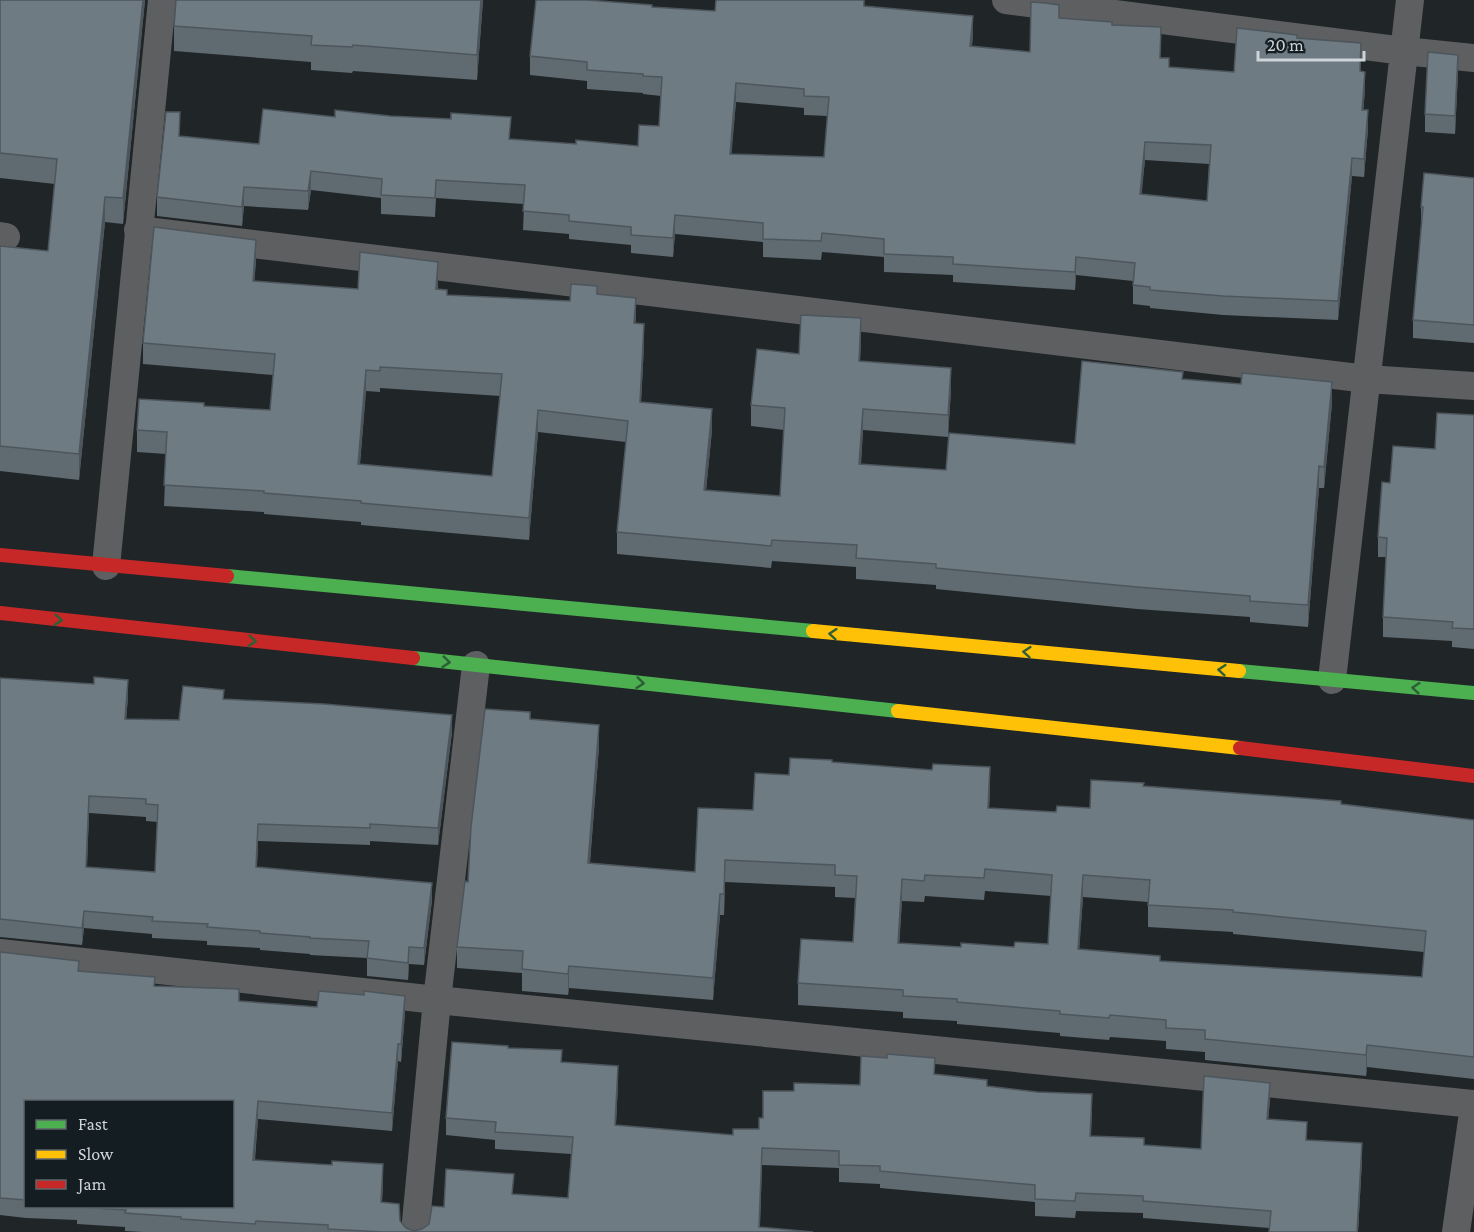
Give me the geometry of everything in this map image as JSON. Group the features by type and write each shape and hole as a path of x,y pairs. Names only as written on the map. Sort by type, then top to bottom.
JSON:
{"main road":[{"path":"0,555 1474,693"},
{"path":"0,613 1297,754 1474,776"}],"street":[{"path":"106,566 162,0"},
{"path":"1006,0 1474,58"},
{"path":"1332,680 1410,0"},
{"path":"138,230 1366,379 1474,386"},
{"path":"415,1232 437,1000 476,665"},
{"path":"0,953 437,1000 1474,1105 1456,1232"}],"building":[{"path":"0,0 143,0 123,198 105,197 79,454 0,446 0,246 48,251 57,159 0,153"},
{"path":"176,0 481,0 477,55 353,45 352,47 311,45 312,36 174,26"},
{"path":"536,0 587,0 715,11 716,0 864,0 864,6 973,16 970,46 1030,52 1031,2 1045,3 1059,5 1059,18 1112,22 1112,25 1161,27 1160,58 1169,58 1169,67 1234,72 1237,28 1297,35 1297,38 1361,43 1360,71 1365,72 1362,110 1368,110 1364,159 1352,158 1338,301 1150,290 1150,287 1133,285 1135,263 1076,257 1075,272 953,264 953,257 884,254 884,239 822,233 821,241 763,239 763,223 675,215 673,238 631,235 631,227 569,221 569,215 523,211 525,185 436,180 435,198 381,195 382,179 311,171 308,191 244,187 242,207 157,197 166,112 180,112 179,136 259,144 263,109 335,117 335,110 451,119 451,113 511,117 509,139 576,144 576,140 638,146 639,125 659,126 662,77 587,70 587,62 530,56","holes":["736,83 804,89 804,96 829,97 824,157 730,154","1145,142 1211,145 1207,201 1140,194"]},
{"path":"1428,52 1458,55 1455,116 1425,114"},
{"path":"1424,173 1474,178 1474,325 1413,320"},
{"path":"154,227 256,240 253,281 358,289 360,252 438,262 436,289 447,290 447,295 570,301 571,284 597,286 597,294 636,298 634,323 644,324 640,402 712,409 704,490 780,496 785,408 751,405 757,349 799,354 801,315 861,318 859,361 951,368 948,415 863,409 859,464 946,470 949,433 1075,444 1082,361 1183,372 1182,379 1241,384 1242,373 1332,382 1324,467 1319,466 1308,605 1250,601 1250,596 936,568 936,564 856,558 857,545 772,540 771,546 617,532 628,421 538,410 529,518 361,503 361,501 264,493 264,491 164,485 167,432 137,430 139,399 270,410 275,354 143,343","holes":["380,367 502,374 492,476 358,464 366,370 380,371"]},
{"path":"1437,413 1474,415 1474,629 1452,628 1453,622 1383,617 1387,538 1378,537 1382,482 1390,483 1393,446 1435,449"},
{"path":"94,677 128,680 125,719 179,720 183,686 224,690 223,699 324,704 452,715 438,828 370,824 370,828 258,824 256,867 432,883 424,948 409,947 408,963 367,958 369,941 310,938 207,927 208,924 152,921 153,917 84,911 82,928 0,919 0,678 94,684","holes":["89,796 146,799 146,804 158,805 155,872 86,867"]},
{"path":"485,709 530,712 530,719 599,725 588,863 695,872 698,808 753,810 755,773 789,775 790,758 932,770 933,764 990,767 988,808 1056,812 1057,806 1090,808 1091,780 1341,801 1341,804 1474,820 1474,1057 1367,1045 1366,1055 1205,1039 1205,1030 1166,1028 1166,1020 1110,1015 1109,1018 1060,1014 1060,1011 957,1002 957,999 903,996 903,990 798,983 801,939 853,942 857,876 835,875 835,865 725,860 724,894 720,894 713,978 569,966 568,974 522,969 523,951 457,947 465,881 468,882 471,827","holes":["985,869 1052,875 1048,944 1015,942 1014,947 961,943 961,947 898,943 902,879 924,881 925,875 984,878","1083,875 1150,880 1148,905 1233,910 1233,912 1426,931 1422,977 1160,961 1160,956 1078,949"]},
{"path":"0,952 79,961 78,971 155,977 154,986 239,989 239,1001 317,1007 319,991 364,995 364,991 405,996 392,1113 258,1101 253,1160 332,1165 332,1161 383,1164 381,1202 399,1204 400,1221 406,1228 414,1231 429,1224 432,1206 444,1207 446,1169 514,1174 512,1194 568,1198 573,1137 495,1132 496,1122 446,1118 452,1042 508,1046 508,1048 562,1050 561,1062 618,1066 615,1125 733,1135 733,1129 759,1129 759,1118 763,1118 763,1091 794,1091 794,1083 860,1085 861,1056 887,1058 887,1054 935,1058 934,1074 987,1080 987,1086 1037,1092 1092,1094 1090,1136 1144,1138 1144,1145 1201,1149 1204,1076 1270,1083 1267,1119 1307,1122 1306,1140 1362,1143 1357,1232 1269,1232 1271,1211 1143,1201 1143,1196 1076,1193 1075,1201 1035,1199 1035,1185 880,1171 880,1166 839,1165 839,1151 762,1148 759,1227 813,1232 383,1232 328,1229 328,1225 256,1221 255,1224 181,1219 181,1217 125,1213 126,1210 93,1208 234,1208 234,1100 24,1100 24,1200 0,1198"}],"traffic: fast":[{"path":"227,576 813,631"},
{"path":"413,658 898,711"},
{"path":"1239,671 1474,693"}],"traffic: slow":[{"path":"813,631 1239,671"},
{"path":"898,711 1240,748"}],"traffic: jam":[{"path":"0,555 227,576"},
{"path":"0,613 413,658"},
{"path":"1240,748 1474,776"}]}
